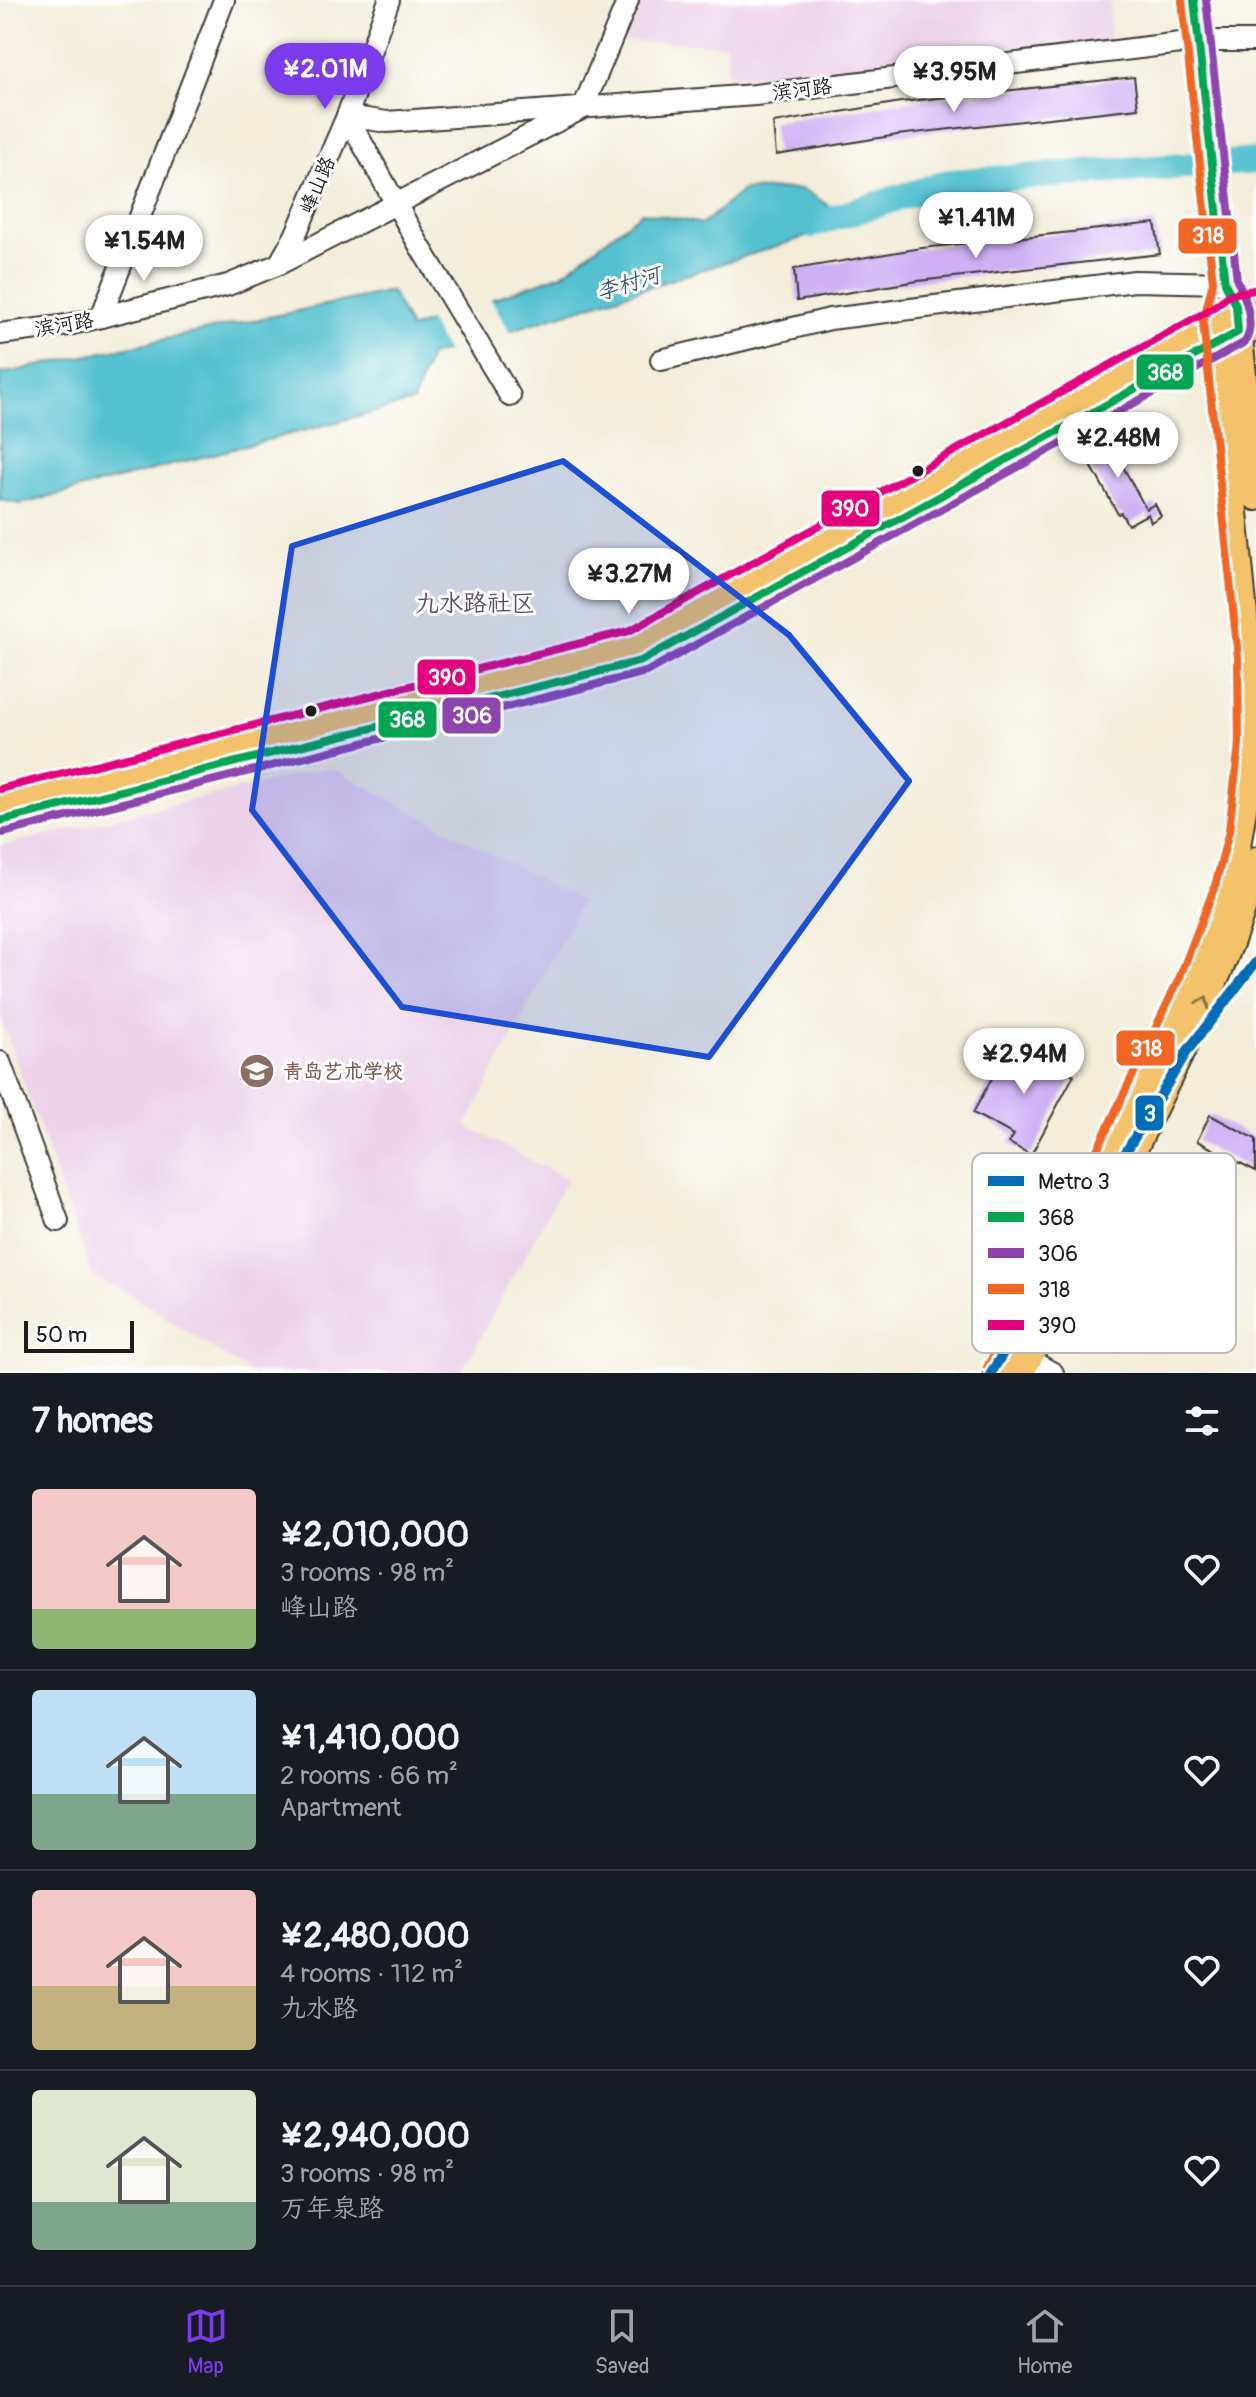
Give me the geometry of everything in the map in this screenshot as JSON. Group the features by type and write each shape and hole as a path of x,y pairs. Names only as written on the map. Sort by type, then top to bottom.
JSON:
{"main road":[{"path":"1235,316 1256,497"},
{"path":"0,801 633,642 1235,316"},
{"path":"0,821 641,661 1235,316"},
{"path":"1109,1153 1196,969 1227,888 1250,767 1252,696 1235,316"},
{"path":"1246,411 1256,377"},
{"path":"1132,1153 1199,1013 1242,912 1256,860"},
{"path":"997,1373 1020,1361"}],"street":[{"path":"101,317 224,0"},
{"name":"峰山路","path":"279,264 295,236 347,116 389,0"},
{"path":"583,108 628,0"},
{"path":"1194,0 1222,257 1235,316"},
{"name":"滨河路","path":"347,116 387,122 755,95 1199,51 1256,41"},
{"name":"滨河路","path":"0,334 68,325 228,285 279,264 583,108"},
{"path":"347,116 419,245 510,396"},
{"path":"661,360 830,319 1135,281 1235,316"},
{"path":"0,1062 58,1221"},
{"path":"1020,1361 1053,1373"}],"highlighted area":[{"path":"563,461 789,635 909,781 709,1057 402,1007 252,810 292,546"}],"shaded area":[{"path":"627,0 1110,0 1109,47 727,78 726,44 611,41"},
{"name":"青岛艺术学校","path":"330,767 581,902 466,1126 567,1179 461,1373 250,1373 127,1292 93,1278 0,1016 0,846"}],"water":[{"path":"803,189 853,222 430,356 413,402 22,504 0,500 0,374 391,291 410,329 562,274 642,212 703,224 743,190"}],"pier":[{"path":"489,296 511,334 448,354 427,318"}],"building":[{"path":"1134,77 1138,108 897,135 776,155 773,123 901,102"},
{"path":"1155,223 1160,254 918,281 797,301 794,269 922,248"},
{"path":"1118,432 1126,446 1115,452 1146,509 1155,504 1161,516 1151,522 1148,514 1128,525 1121,513 1118,514 1083,451"},
{"path":"1012,1041 1074,1075 1032,1153 1009,1143 1014,1135 973,1113"},
{"path":"1210,1115 1256,1139 1256,1171 1236,1161 1236,1153 1221,1153 1197,1141"}],"waterway":[{"name":"李村河","path":"811,225 949,182 1256,161"}],"metro line":[{"name":"3","path":"1125,1153 1188,1050 1256,962"},
{"name":"3","path":"991,1373 1003,1353"}],"transit line":[{"name":"368","path":"0,821 641,661 1238,332 1236,305 1225,283 1194,0"},
{"name":"306","path":"3,833 646,672 1245,342 1250,327 1246,302 1237,280 1206,0"},
{"name":"318","path":"1096,1153 1179,979 1215,886 1229,831 1239,744 1238,657 1203,322 1213,282 1182,1"},
{"name":"390","path":"0,789 629,631 1208,311 1231,294 1254,290"},
{"name":"318","path":"987,1367 994,1353"}],"place":[{"name":"青岛艺术学校","path":"257,1071"}],"district":[{"name":"九水路社区","path":"475,603"}]}
